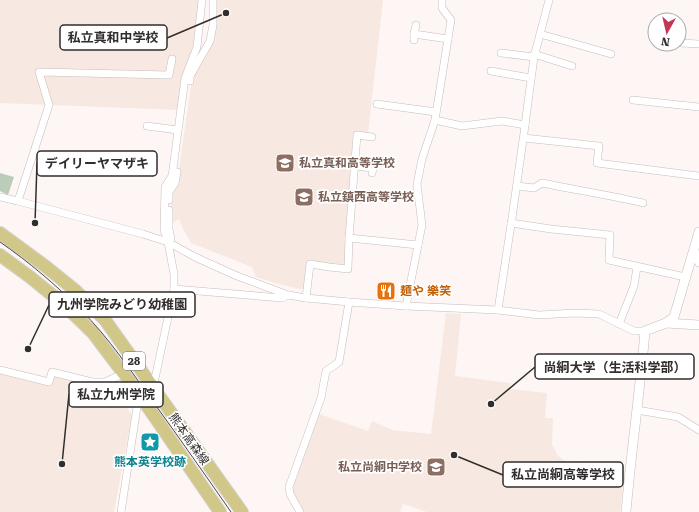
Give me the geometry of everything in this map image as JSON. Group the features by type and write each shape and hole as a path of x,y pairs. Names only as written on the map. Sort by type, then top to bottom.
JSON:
{"main road":[{"name":"熊本高森線","path":"0,233 45,266 105,320 242,512"},
{"name":"熊本高森線","path":"0,255 62,303 92,333 139,394 220,512"}],"street":[{"path":"153,388 174,289 174,274 168,242 164,230 165,187 172,176 185,78 197,47 202,0"},
{"path":"168,242 172,239 169,229 169,192 175,183 190,76 210,41 213,25 213,0"},
{"path":"406,306 422,225 417,184 422,159 435,116 451,20 442,8 442,0"},
{"path":"498,310 524,138 534,56 549,0"},
{"path":"416,25 414,37 448,39"},
{"path":"540,34 611,54"},
{"path":"687,43 699,44"},
{"path":"501,53 534,56 572,66"},
{"path":"18,201 49,106 40,72 169,75 172,59"},
{"path":"491,71 531,78"},
{"path":"633,100 699,107"},
{"path":"377,104 435,116 462,126 502,121 525,125"},
{"path":"147,126 178,130"},
{"path":"306,298 310,264 348,269 349,238 358,135 372,137"},
{"path":"524,138 599,146 597,163 699,176"},
{"path":"355,166 373,168 372,173"},
{"path":"517,186 534,188 542,183 643,203"},
{"path":"0,198 18,201 144,234 168,242 195,257 237,276 288,295 349,302 498,310 539,315 575,313 599,314 634,331 645,331 666,323 674,317 699,232"},
{"path":"511,223 610,235 609,260 685,277"},
{"path":"349,238 418,245"},
{"path":"694,251 699,262"},
{"path":"619,324 634,286 637,267"},
{"path":"174,289 282,298 288,295"},
{"path":"300,512 290,494 289,487 321,398 326,371 339,362 349,302"},
{"path":"666,323 699,325"},
{"path":"626,512 645,331"},
{"path":"0,370 49,382 52,372 92,382 105,382 123,374"},
{"path":"121,512 139,394"},
{"path":"637,410 678,416 699,430"}],"shaded area":[{"path":"0,0 201,0 196,45 179,110 0,103"},
{"path":"216,0 383,0 368,134 353,133 346,264 343,266 307,262 304,290 256,277 252,267 191,243 179,219 172,223 171,191 177,183 192,79 210,44"},
{"path":"446,313 461,314 455,376 511,383 510,389 547,393 545,418 553,418 552,444 558,456 574,467 580,466 581,461 625,470 620,512 427,512 403,504 400,512 302,512 292,495 292,489 319,414 368,431 372,421 392,430 431,434"},
{"path":"0,372 50,385 53,375 95,384 109,384 132,415 114,512 0,512"}],"green space":[{"path":"0,173 14,177 8,195 0,191"}],"tram line":[{"path":"0,242 52,283 81,310 101,332 128,367 231,512"}],"place":[{"name":"私立真和中学校","path":"226,13"},
{"name":"私立真和高等学校","path":"285,163"},
{"name":"私立鎮西高等学校","path":"304,197"},
{"name":"デイリーヤマザキ","path":"35,223"},
{"name":"麺や 樂笑","path":"386,291"},
{"name":"九州学院みどり幼稚園","path":"28,349"},
{"name":"尚絅大学（生活科学部）","path":"491,404"},
{"name":"熊本英学校跡","path":"150,442"},
{"name":"私立尚絅高等学校","path":"454,455"},
{"name":"私立九州学院","path":"62,464"},
{"name":"私立尚絅中学校","path":"436,467"}]}
